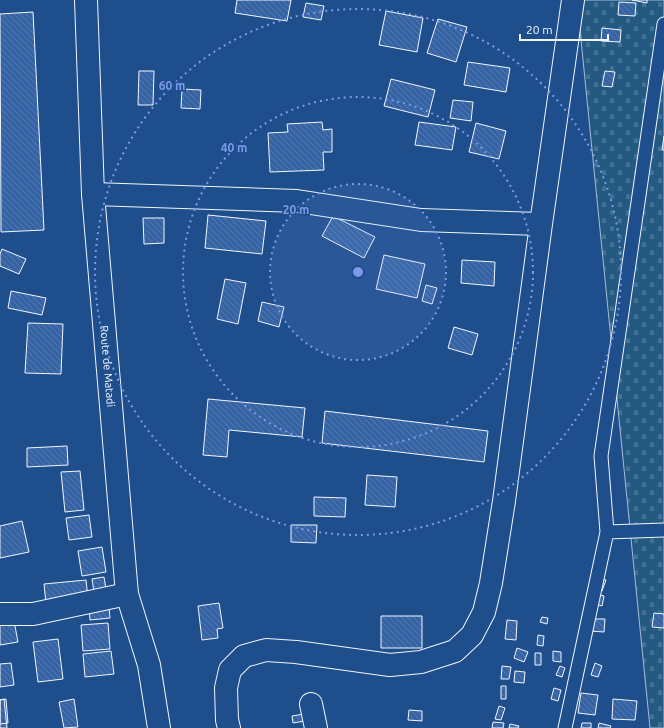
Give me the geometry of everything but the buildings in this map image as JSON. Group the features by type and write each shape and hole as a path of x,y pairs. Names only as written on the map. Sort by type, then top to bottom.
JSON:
{"main road":[{"name":"Route de Matadi","path":"86,0 92,194 127,594 149,665 159,728"},
{"path":"229,728 227,720 226,688 230,670 244,656 266,650 296,652 390,665 421,662 455,651 472,635 484,612 491,583 504,501 573,0"},
{"path":"92,194 297,201 421,220 541,224"},
{"path":"0,614 33,614 127,594"},
{"path":"311,704 316,728"}],"lane":[{"path":"565,728 607,532 601,456 664,24"},
{"path":"607,532 664,530"}],"green space":[{"path":"577,0 664,0 664,728 650,728"}]}
